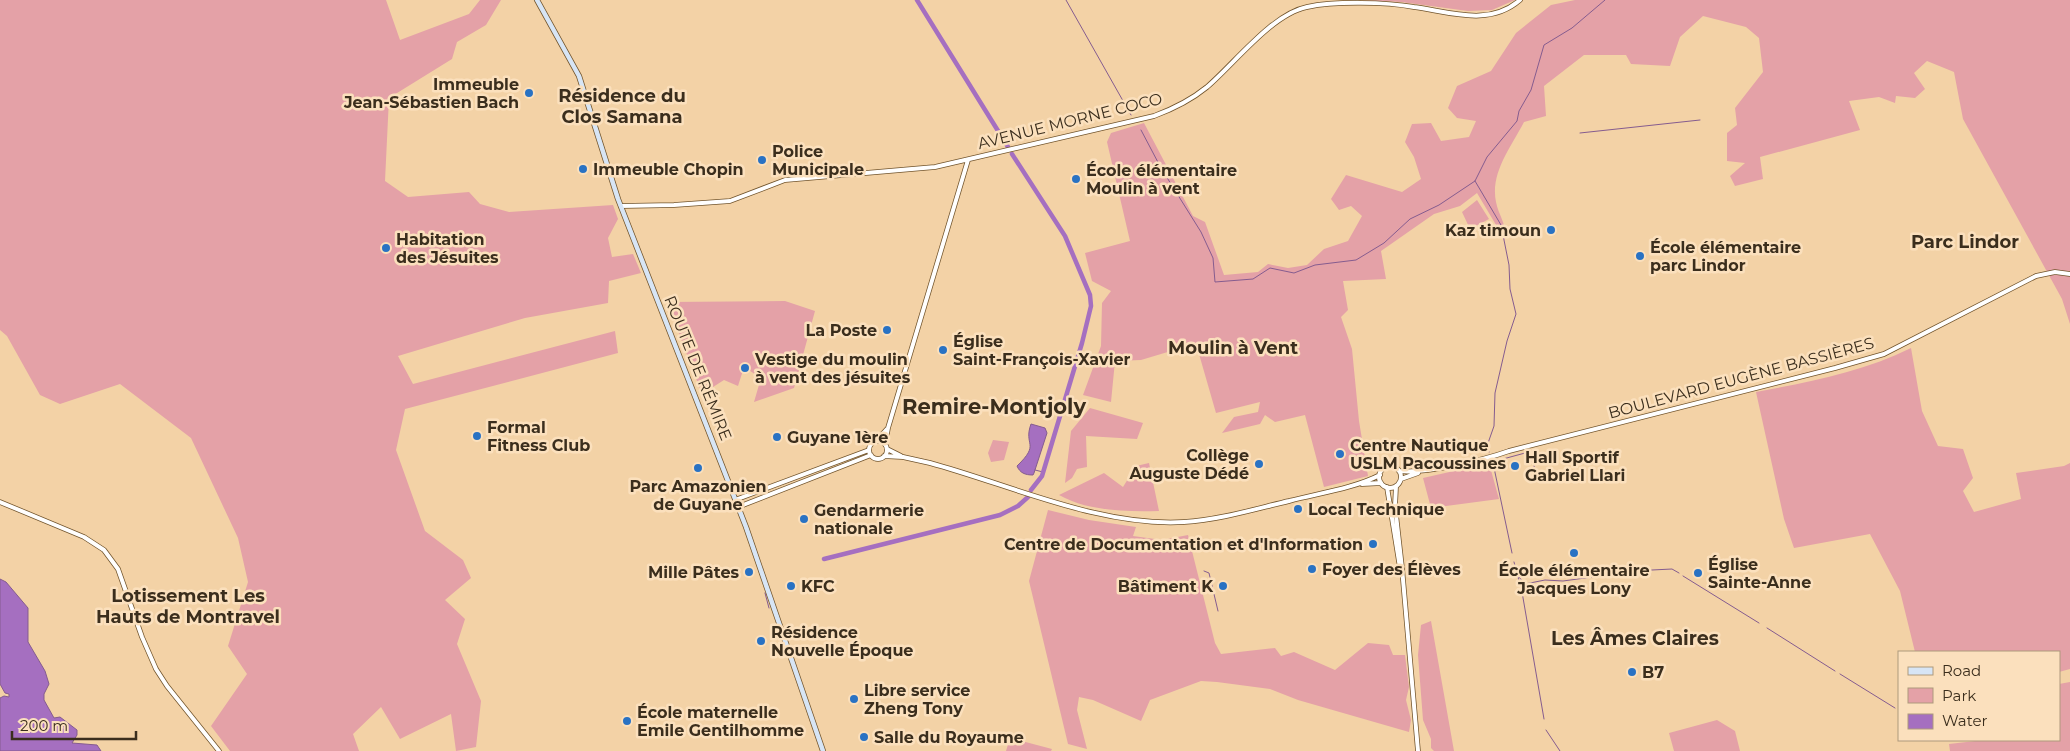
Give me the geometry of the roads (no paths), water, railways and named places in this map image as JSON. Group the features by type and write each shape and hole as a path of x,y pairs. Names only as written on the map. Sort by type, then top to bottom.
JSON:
{"main road":[{"name":"ROUTE DE RÉMIRE","path":"537,0 579,76 621,206 736,500 823,751"}],"street":[{"name":"AVENUE MORNE COCO","path":"621,206 730,201 784,180 935,167 1129,123 1164,112 1200,93 1251,44 1284,16 1306,7 1351,4 1413,6 1478,17 1502,12 1520,0"},
{"path":"884,456 888,428 968,160"},
{"name":"BOULEVARD EUGÈNE BASSIÈRES","path":"1401,478 1434,468 1494,456 1884,354 2036,276 2055,272 2070,274"},
{"path":"871,455 869,450 871,444 888,428"},
{"path":"876,441 903,457"},
{"path":"736,500 869,450"},
{"path":"738,507 871,455 878,458 884,456 903,457 953,469 1090,511 1119,518 1153,521 1185,522 1207,519 1355,485 1382,483"},
{"path":"1355,485 1380,475 1387,467 1395,468 1399,471 1401,478 1396,486 1395,506 1418,751"},
{"name":"BOULEVARD EUGÈNE BASSIÈRES","path":"1399,471 1434,468"},
{"path":"1380,475 1382,483 1387,487 1402,578"},
{"path":"1387,487 1396,486"},
{"path":"0,502 84,537 100,546 112,558 123,581 142,637 156,669 167,686 220,751"}],"water":[{"path":"1031,424 1045,428 1047,433 1033,475 1028,475 1023,473 1017,466 1030,448 1029,431"},
{"path":"0,579 6,582 28,608 28,642 45,671 49,684 44,694 44,700 54,718 60,717 77,730 77,735 72,743 97,745 101,751 0,751 0,698 4,696 9,697 9,694 5,693 0,684"}],"waterway":[{"path":"917,0 1008,147"},
{"path":"1066,0 1131,115"},
{"path":"1141,130 1161,168 1201,232 1213,258 1215,282 1253,279 1270,268 1294,273 1315,265 1356,260 1384,243 1410,219 1439,205 1475,181 1487,157 1517,121 1519,111 1531,90 1544,45 1572,28 1605,0"},
{"path":"1580,133 1700,120"},
{"path":"1012,154 1065,236 1090,295 1091,306 1082,343 1042,476 1031,490"},
{"path":"1475,181 1501,225 1509,265 1510,289 1516,314 1507,341 1495,393 1494,426 1487,446 1489,452"},
{"path":"1503,459 1525,453 1529,455 1533,464"},
{"path":"1499,461 1493,463 1512,553"},
{"path":"1534,466 1535,471"},
{"path":"1035,470 1043,472"},
{"path":"824,559 1000,515 1018,506 1028,497"},
{"path":"1514,562 1522,592 1544,719"},
{"path":"1632,571 1672,569 1679,573"},
{"path":"1204,571 1209,573 1218,611"},
{"path":"1518,576 1525,584 1545,580 1563,581 1622,573"},
{"path":"1683,576 1759,623"},
{"path":"765,593 769,608"},
{"path":"1767,628 1835,671"},
{"path":"1840,674 1895,708"},
{"path":"1546,730 1560,751"}],"place":[{"name":"Immeuble Jean-Sébastien Bach","path":"529,93"},
{"name":"Police Municipale","path":"762,160"},
{"name":"Immeuble Chopin","path":"583,169"},
{"name":"École élémentaire Moulin à vent","path":"1076,179"},
{"name":"Kaz timoun","path":"1551,230"},
{"name":"Habitation des Jésuites","path":"386,248"},
{"name":"École élémentaire parc Lindor","path":"1640,256"},
{"name":"La Poste","path":"887,330"},
{"name":"Église Saint-François-Xavier","path":"943,350"},
{"name":"Vestige du moulin à vent des jésuites","path":"745,368"},
{"name":"Formal Fitness Club","path":"477,436"},
{"name":"Guyane 1ère","path":"777,437"},
{"name":"Centre Nautique USLM Pacoussines","path":"1340,454"},
{"name":"Collège Auguste Dédé","path":"1259,464"},
{"name":"Hall Sportif Gabriel Llari","path":"1515,466"},
{"name":"Parc Amazonien de Guyane","path":"698,468"},
{"name":"Local Technique","path":"1298,509"},
{"name":"Gendarmerie nationale","path":"804,519"},
{"name":"Centre de Documentation et d'Information","path":"1373,544"},
{"name":"École élémentaire Jacques Lony","path":"1574,553"},
{"name":"Foyer des Élèves","path":"1312,569"},
{"name":"Mille Pâtes","path":"749,572"},
{"name":"Église Sainte-Anne","path":"1698,573"},
{"name":"KFC","path":"791,586"},
{"name":"Bâtiment K","path":"1223,586"},
{"name":"Résidence Nouvelle Époque","path":"761,641"},
{"name":"B7","path":"1632,672"},
{"name":"Libre service Zheng Tony","path":"854,699"},
{"name":"École maternelle Emile Gentilhomme","path":"627,721"},
{"name":"Salle du Royaume","path":"864,737"}],"district":[{"name":"Résidence du Clos Samana","path":"622,106"},
{"name":"Parc Lindor","path":"1965,242"},
{"name":"Moulin à Vent","path":"1233,348"},
{"name":"Remire-Montjoly","path":"994,406"},
{"name":"Lotissement Les Hauts de Montravel","path":"188,606"},
{"name":"Les Âmes Claires","path":"1635,638"}]}
